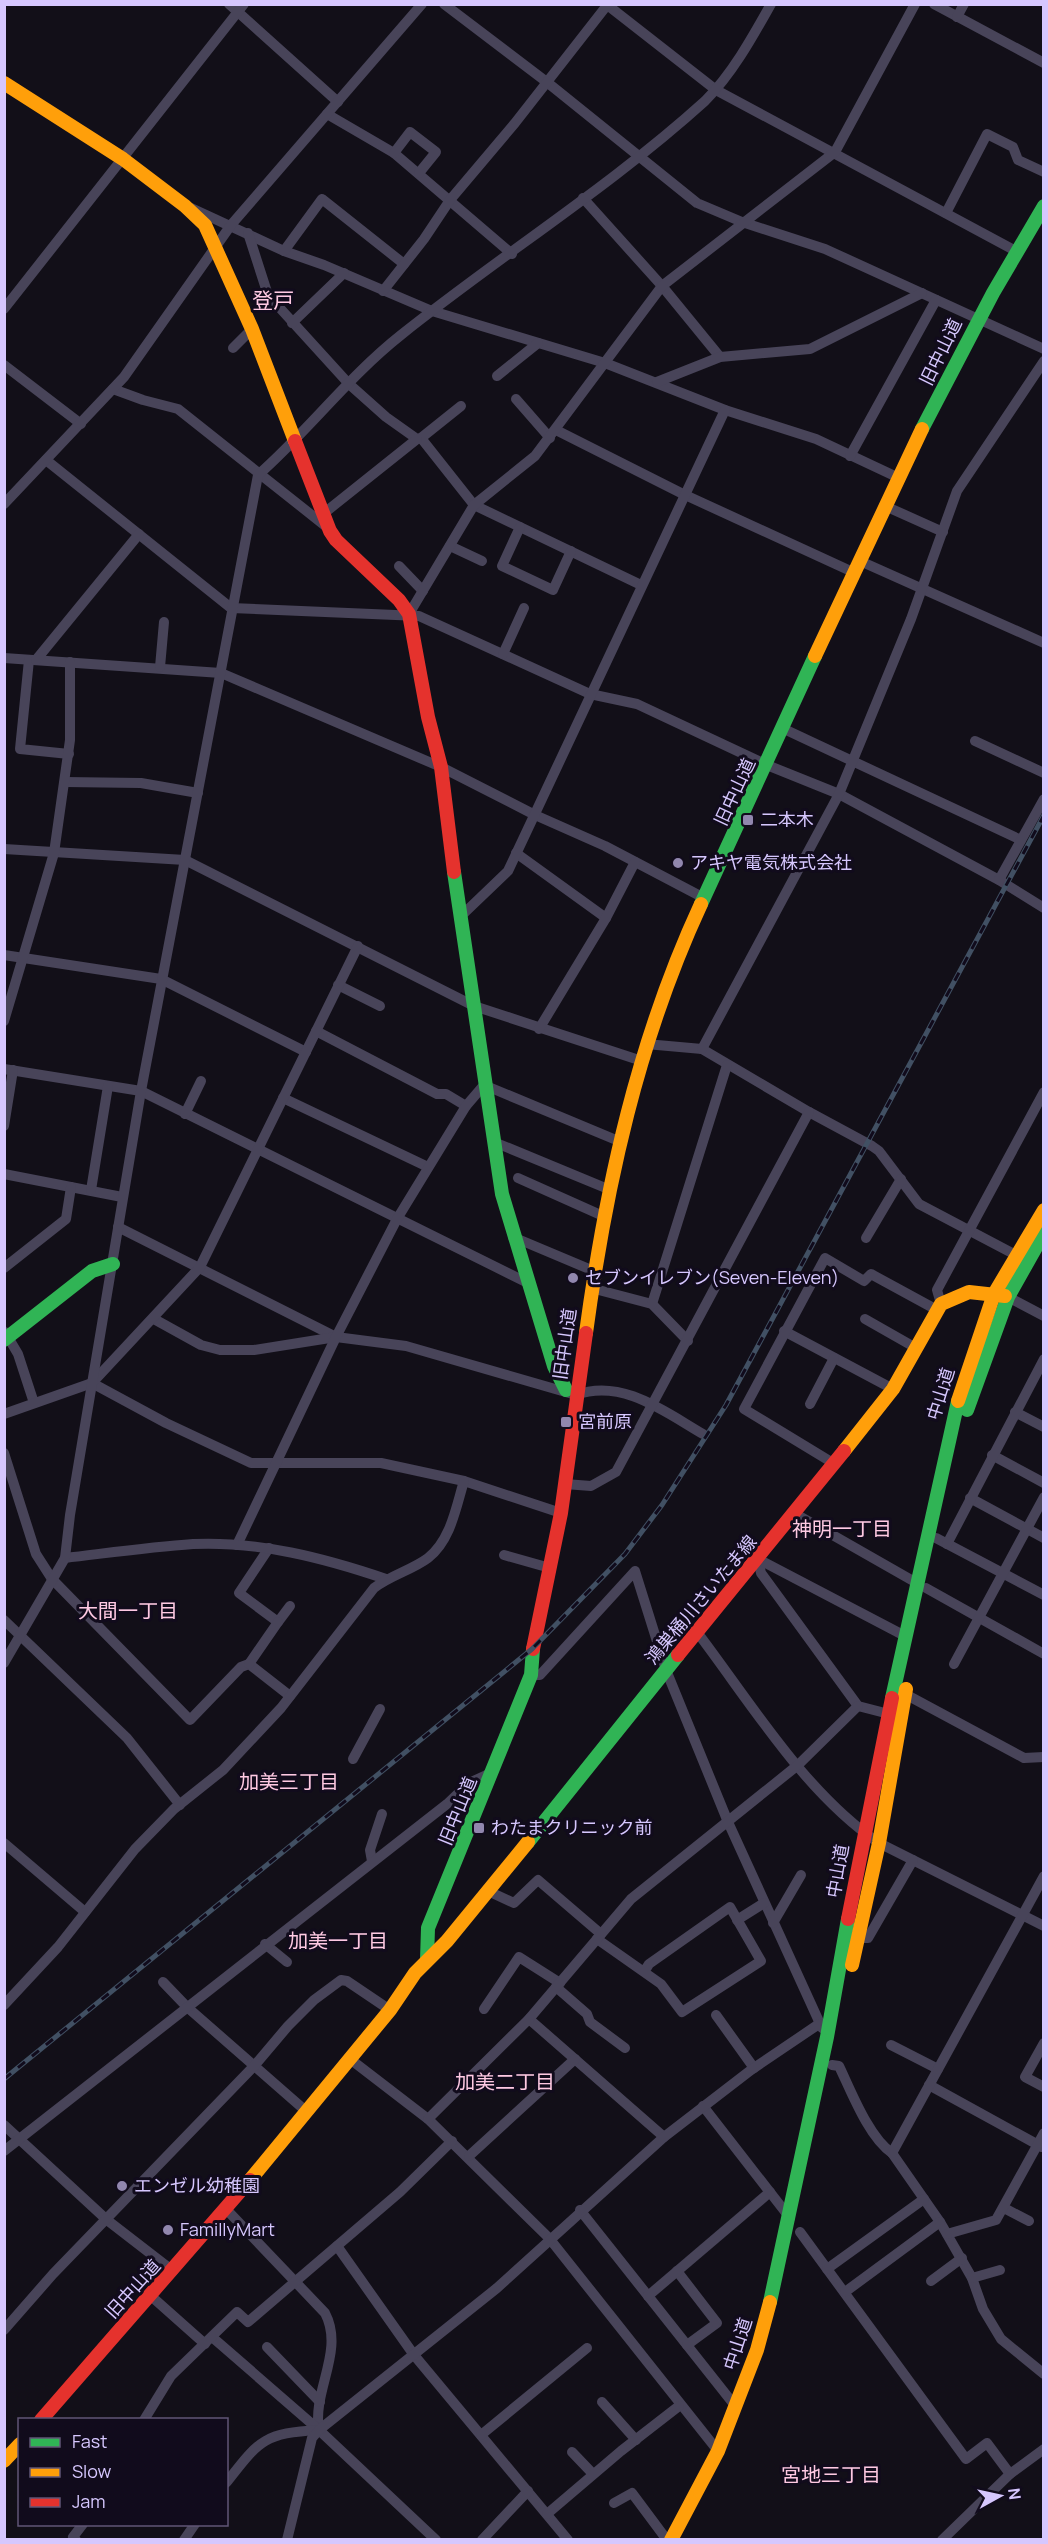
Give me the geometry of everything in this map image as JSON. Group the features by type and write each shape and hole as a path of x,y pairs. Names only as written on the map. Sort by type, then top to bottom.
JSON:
{"main road":[{"path":"4,83 123,159 185,206 205,225 252,329 330,531 336,540 399,600 409,614 428,717 441,767 459,918 502,1194 513,1237 554,1366 571,1393"},
{"name":"旧中山道","path":"43,2418 226,2209 390,2010 415,1973 427,1960 428,1928 531,1676 533,1642 566,1484 571,1393 608,1189 646,1044 671,972 885,506 976,320 1044,206"},
{"name":"中山道","path":"684,2540 730,2450 761,2370 800,2232 816,2134 879,1843 905,1694 920,1585 952,1419 1016,1255 1044,1210"},
{"name":"中山道","path":"669,2540 718,2451 757,2350 790,2218 805,2133 827,2037 863,1832 905,1636 920,1585 941,1540 965,1416 1001,1295 1044,1233"},
{"path":"6,1336 92,1271 113,1264"},
{"path":"939,1307 969,1292 1001,1295"},
{"name":"鴻巣桶川さいたま線","path":"427,1960 447,1941 613,1739 893,1389 939,1307"},
{"path":"4,2461 18,2446"}],"street":[{"path":"229,4 241,8 338,102"},
{"path":"4,504 113,388 231,225 422,4"},
{"path":"444,4 548,83 697,203 742,222 825,249 976,320 1044,349"},
{"path":"4,1664 65,1558 122,1197 161,980 221,673 231,608 258,475 296,441 349,384 399,336 512,254 689,116 716,90 771,4"},
{"path":"409,614 474,505 535,456 662,286 835,152 915,4"},
{"path":"934,4 1044,63"},
{"path":"957,17 963,4"},
{"path":"383,291 450,200 548,83 607,5 716,90 1016,251"},
{"path":"4,309 241,8"},
{"path":"327,114 394,153 512,254"},
{"path":"394,153 410,132 436,152 418,173"},
{"path":"946,213 987,134 1013,147 1018,160 1044,172"},
{"path":"583,198 662,286 720,357"},
{"path":"284,251 322,200 404,264"},
{"path":"185,206 284,251 344,273 432,311 605,363 725,410 816,440 899,478"},
{"path":"248,233 268,295 349,384 386,417 419,439 474,505 641,585"},
{"path":"292,323 344,273"},
{"path":"657,382 720,357 810,349 922,293"},
{"path":"850,456 936,300"},
{"path":"233,348 252,329"},
{"path":"497,376 538,343"},
{"path":"702,1049 839,794 922,589 957,491 1044,361"},
{"path":"4,365 81,424"},
{"path":"113,388 143,400 178,409 330,531"},
{"path":"516,399 553,434 683,494 857,567 922,589 1044,644"},
{"path":"323,514 461,406"},
{"path":"459,918 508,871 683,494 725,410"},
{"path":"46,460 231,608 419,616 590,694 637,704 767,765 839,794 999,880 1044,908"},
{"path":"885,506 943,531"},
{"path":"520,527 502,566 553,590 571,552"},
{"path":"69,754 20,749 33,660 139,534"},
{"path":"450,546 482,561"},
{"path":"399,566 423,591"},
{"path":"503,654 524,608"},
{"path":"160,667 164,622"},
{"path":"4,658 221,673 441,767 704,898"},
{"path":"4,1021 8,995 23,958 54,853 69,754 70,662"},
{"path":"783,729 1021,840"},
{"path":"975,741 1044,772"},
{"path":"65,782 141,783 198,793"},
{"path":"999,880 1044,799"},
{"path":"4,849 185,860 474,1006 642,1061"},
{"path":"516,853 606,918"},
{"path":"539,1029 606,918 635,862"},
{"path":"4,1414 92,1383 200,1267 358,946"},
{"path":"4,955 161,980 306,1052"},
{"path":"338,985 380,1006"},
{"path":"316,1031 437,1094 446,1094 466,1106"},
{"path":"646,1044 702,1049 872,1146 919,1204 1016,1255"},
{"path":"652,1304 728,1065"},
{"path":"4,1126 9,1069 141,1091 257,1151 528,1283"},
{"path":"186,1114 201,1081"},
{"path":"237,1545 336,1337 397,1219 466,1106 484,1085 621,1142"},
{"path":"91,1190 108,1086"},
{"path":"939,1307 937,1290 1044,1092"},
{"path":"283,1098 428,1167"},
{"path":"566,1484 591,1486 616,1472 654,1406 809,1112"},
{"path":"494,1142 608,1189"},
{"path":"4,1174 122,1197"},
{"path":"518,1178 603,1216"},
{"path":"866,1238 901,1179"},
{"path":"4,1268 66,1219 71,1186"},
{"path":"118,1227 336,1337"},
{"path":"513,1237 594,1271"},
{"path":"833,1463 780,1433 744,1409 825,1258 864,1281 871,1274 939,1307"},
{"path":"591,1288 652,1304 688,1341"},
{"path":"1001,1295 1044,1316"},
{"path":"154,1319 201,1345 220,1350 254,1350 336,1337 406,1346 571,1393 625,1392 703,1434"},
{"path":"865,1319 916,1348"},
{"path":"784,1331 893,1389"},
{"path":"6,1336 18,1354 34,1403"},
{"path":"810,1404 834,1358"},
{"path":"1044,1359 970,1498 941,1540 1044,1595"},
{"path":"92,1383 166,1423 251,1463 278,1461 381,1463 464,1481 561,1513"},
{"path":"1015,1412 1044,1427"},
{"path":"4,1453 36,1554 52,1579 190,1720 241,1667 249,1664 290,1606"},
{"path":"992,1455 1044,1483"},
{"path":"4,2005 58,1947 135,1849 180,1805 246,1747 290,1696 375,1588 386,1579 427,1559 439,1548 453,1520 464,1481"},
{"path":"954,1664 1044,1497"},
{"path":"970,1498 1044,1538"},
{"path":"794,1513 1044,1654"},
{"path":"65,1558 194,1544 237,1545 269,1548 386,1579"},
{"path":"269,1548 239,1593 278,1622"},
{"path":"504,1555 550,1568"},
{"path":"758,1559 905,1636"},
{"path":"758,1559 761,1573 858,1706 889,1714"},
{"path":"531,1676 540,1675 635,1571 666,1670 728,1822 819,2024 827,2037"},
{"path":"4,1620 19,1637 127,1738 180,1805"},
{"path":"697,1632 798,1765 832,1804 863,1832 879,1843 1044,1926"},
{"path":"249,1664 290,1696"},
{"path":"905,1694 1024,1758 1044,1757"},
{"path":"428,2119 529,2019 631,1899 798,1765 858,1706"},
{"path":"353,1759 380,1709"},
{"path":"4,2151 265,1944 447,1804 469,1783 493,1772"},
{"path":"372,1861 370,1850 382,1814"},
{"path":"4,1843 85,1912"},
{"path":"857,1938 868,1938 913,1860"},
{"path":"773,1923 801,1875"},
{"path":"892,2153 1044,1876"},
{"path":"488,1890 514,1903 538,1880 599,1937 644,1972 661,1984 682,2012 761,1961 730,1907 649,1964 644,1972"},
{"path":"737,1920 764,1903"},
{"path":"265,1944 287,1962"},
{"path":"484,2009 519,1957 558,1985 586,2014 590,2022 625,2048"},
{"path":"4,2330 53,2274 255,2065 314,2000 341,1980 347,1981 390,2010"},
{"path":"163,1982 187,2007 307,2112"},
{"path":"716,2015 754,2068"},
{"path":"529,2019 664,2137"},
{"path":"287,2540 312,2438 319,2430 497,2288 549,2238 664,2137 754,2068 819,2024"},
{"path":"1044,2043 1025,2077 1044,2087"},
{"path":"891,2045 938,2069"},
{"path":"350,2059 428,2119 469,2156 549,2238 679,2406 718,2451"},
{"path":"469,2156 575,2059"},
{"path":"832,2065 839,2066 860,2110 940,2222 972,2277 983,2308 1001,2338 1044,2374"},
{"path":"929,2085 1040,2146"},
{"path":"704,2106 790,2218"},
{"path":"4,2125 107,2220 173,2271"},
{"path":"947,2234 996,2220 1040,2146 1044,2133"},
{"path":"145,2418 171,2376 237,2312 248,2322 400,2192 452,2141"},
{"path":"648,2296 770,2192"},
{"path":"827,2269 924,2199"},
{"path":"1004,2208 1029,2221"},
{"path":"226,2209 325,2313 332,2327 331,2355 317,2418 319,2430"},
{"path":"580,2210 736,2407"},
{"path":"845,2292 940,2222"},
{"path":"800,2232 966,2459 987,2443 1010,2474"},
{"path":"337,2246 414,2355 568,2540"},
{"path":"931,2281 962,2258"},
{"path":"972,2277 1000,2270"},
{"path":"677,2271 717,2323 687,2345"},
{"path":"151,2296 319,2430 436,2540"},
{"path":"267,2347 320,2402"},
{"path":"481,2435 587,2348"},
{"path":"602,2402 636,2440"},
{"path":"547,2514 593,2474 679,2406"},
{"path":"228,2480 249,2452 266,2438 294,2431 319,2430"},
{"path":"942,2540 1010,2474 1044,2449"},
{"path":"572,2452 593,2474"},
{"path":"482,2540 528,2491"},
{"path":"614,2503 632,2493 669,2540"},
{"path":"76,2540 73,2537 81,2526"},
{"path":"184,2540 194,2526"}],"railway":[{"path":"4,2079 532,1649 625,1554 662,1505 726,1405 1044,815"}],"traffic: fast":[{"path":"922,429 993,293 1044,206"},
{"path":"701,904 815,656"},
{"path":"454,872 502,1194 554,1366 566,1390"},
{"path":"967,1410 1008,1297 1044,1233"},
{"path":"4,1340 92,1271 113,1264"},
{"path":"892,1698 958,1401"},
{"path":"427,1960 428,1928 531,1675 533,1649"},
{"path":"528,1842 678,1655"},
{"path":"770,2302 827,2037 848,1919"}],"traffic: slow":[{"path":"4,83 123,159 185,206 205,225 252,329 295,441"},
{"path":"815,656 922,429"},
{"path":"586,1333 604,1223 627,1114 659,1008 701,904"},
{"path":"958,1401 994,1294 1044,1210"},
{"path":"844,1451 893,1389 941,1304 969,1292 1005,1296"},
{"path":"852,1965 879,1843 906,1689"},
{"path":"250,2180 390,2010 415,1973 447,1941 528,1842"},
{"path":"671,2540 718,2451 757,2350 770,2302"},
{"path":"4,2461 18,2446"}],"traffic: jam":[{"path":"295,441 330,531 336,540 399,600 409,614 428,717 441,767 454,872"},
{"path":"533,1649 561,1513 586,1333"},
{"path":"678,1655 844,1451"},
{"path":"848,1919 892,1698"},
{"path":"43,2418 250,2180"}],"place":[{"name":"二本木","path":"748,820"},
{"name":"アキヤ電気株式会社","path":"678,863"},
{"name":"セブンイレブン(Seven-Eleven)","path":"573,1278"},
{"name":"宮前原","path":"566,1422"},
{"name":"わたまクリニック前","path":"479,1828"},
{"name":"エンゼル幼稚園","path":"122,2186"},
{"name":"FamillyMart","path":"168,2230"}],"district":[{"name":"登戸","path":"273,301"},
{"name":"神明一丁目","path":"842,1529"},
{"name":"大間一丁目","path":"128,1611"},
{"name":"加美三丁目","path":"289,1782"},
{"name":"加美一丁目","path":"338,1941"},
{"name":"加美二丁目","path":"505,2082"},
{"name":"宮地三丁目","path":"831,2475"}]}
